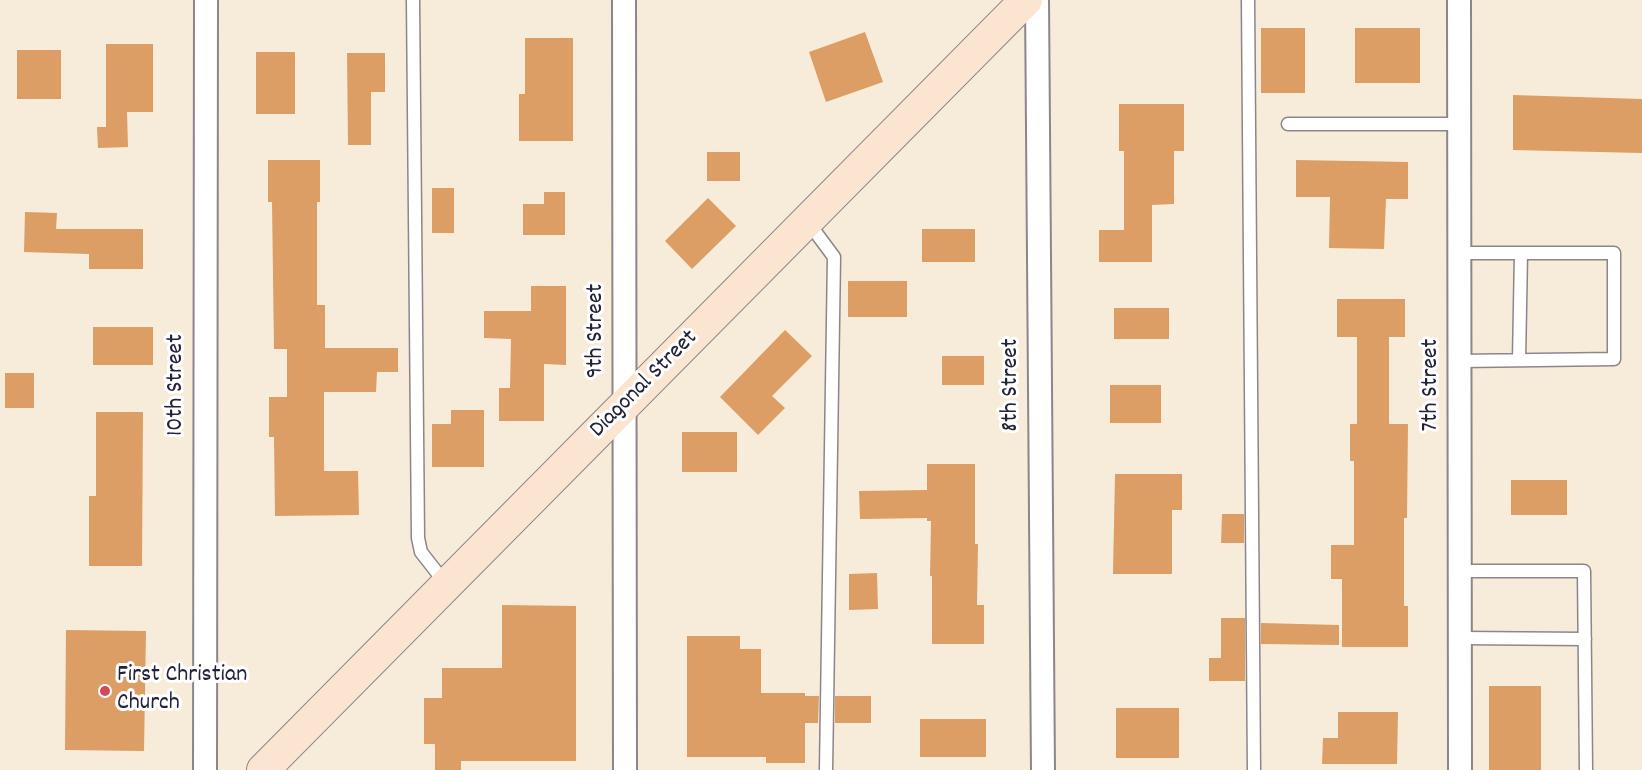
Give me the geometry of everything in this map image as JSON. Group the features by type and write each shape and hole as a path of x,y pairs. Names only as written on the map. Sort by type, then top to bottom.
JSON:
{"main road":[{"name":"Diagonal Street","path":"263,770 1026,0"}],"street":[{"name":"10th Street","path":"205,770 206,0"},
{"name":"9th Street","path":"624,0 625,770"},
{"name":"8th Street","path":"1037,0 1043,770"},
{"name":"7th Street","path":"1459,0 1460,770"}],"lane":[{"path":"413,0 418,538 421,552 447,585"},
{"path":"1248,0 1254,770"},
{"path":"1288,124 1459,124"},
{"path":"808,221 834,257 826,770"},
{"path":"1460,253 1614,253 1614,359 1460,361"},
{"path":"1519,360 1521,253"},
{"path":"1460,571 1584,571 1586,770"},
{"path":"1460,638 1585,639"}],"building":[{"path":"1261,28 1305,28 1305,93 1261,93"},
{"path":"1355,28 1420,28 1420,83 1355,83"},
{"path":"865,32 883,82 826,102 809,52"},
{"path":"525,38 573,38 573,141 519,141 519,94 525,94"},
{"path":"106,44 153,44 153,112 127,112 128,147 98,148 97,127 106,127"},
{"path":"17,50 61,50 61,99 17,99"},
{"path":"256,52 295,52 295,114 256,114"},
{"path":"347,53 385,53 385,92 371,92 371,145 348,145"},
{"path":"1513,95 1642,99 1642,153 1513,150"},
{"path":"1119,104 1184,104 1184,151 1174,151 1174,204 1152,205 1152,262 1099,262 1099,230 1124,230 1124,151 1119,151"},
{"path":"707,152 740,152 740,181 707,181"},
{"path":"268,160 320,160 320,202 317,202 317,305 325,305 325,348 398,348 398,372 377,372 376,392 324,392 324,471 358,471 359,515 275,516 274,437 269,437 269,397 287,397 287,349 274,349 272,202 268,202"},
{"path":"1296,160 1408,162 1408,199 1386,199 1384,249 1329,248 1330,197 1296,197"},
{"path":"432,188 454,188 454,233 432,233"},
{"path":"544,192 565,192 565,235 523,235 523,204 544,204"},
{"path":"708,198 736,226 692,269 665,241"},
{"path":"25,212 57,213 56,229 143,229 143,269 89,269 89,254 24,252"},
{"path":"922,229 975,229 975,262 922,262"},
{"path":"848,281 907,281 907,317 848,317"},
{"path":"531,286 566,286 566,365 544,364 544,421 499,421 499,388 510,388 511,339 484,338 484,311 531,311"},
{"path":"1337,299 1405,299 1405,337 1389,337 1389,424 1408,424 1407,518 1404,518 1404,606 1408,606 1408,647 1342,647 1342,579 1331,579 1331,545 1354,545 1354,461 1350,461 1350,424 1357,424 1357,337 1337,337"},
{"path":"1114,308 1169,308 1169,339 1114,339"},
{"path":"93,327 153,327 153,365 93,365"},
{"path":"785,330 812,356 772,396 785,408 758,435 720,397"},
{"path":"942,356 984,356 984,385 942,385"},
{"path":"5,373 34,373 34,408 5,408"},
{"path":"1110,385 1161,385 1161,423 1110,423"},
{"path":"451,410 484,410 484,467 432,467 432,424 451,424"},
{"path":"96,412 143,412 142,566 89,566 89,496 96,496"},
{"path":"682,432 737,432 737,472 682,472"},
{"path":"927,464 975,464 975,544 978,544 977,605 984,605 984,644 932,644 931,521 927,521 927,518 860,519 859,491 927,490"},
{"path":"1115,474 1182,474 1182,510 1172,510 1172,574 1113,574"},
{"path":"1511,480 1567,480 1567,515 1511,515"},
{"path":"1222,514 1244,514 1244,543 1221,543"},
{"path":"877,573 878,609 849,610 849,574"},
{"path":"502,605 576,606 576,761 461,761 461,770 435,770 435,744 424,744 424,698 442,698 442,668 502,668"},
{"path":"1221,618 1245,618 1245,681 1209,681 1209,658 1221,658"},
{"path":"1261,623 1339,625 1339,645 1261,644"},
{"name":"First Christian Church","path":"66,630 146,631 144,751 65,750"},
{"path":"687,636 740,636 740,649 761,649 761,693 805,693 805,696 819,696 818,723 805,723 805,763 766,763 766,757 687,757"},
{"path":"1489,686 1541,686 1541,770 1489,770"},
{"path":"835,696 871,696 871,723 835,723"},
{"path":"1116,708 1179,708 1179,758 1116,758"},
{"path":"1338,712 1398,712 1397,764 1322,764 1323,738 1338,738"},
{"path":"920,719 986,719 986,757 920,757"}],"place":[{"name":"First Christian Church","path":"105,691"}]}
